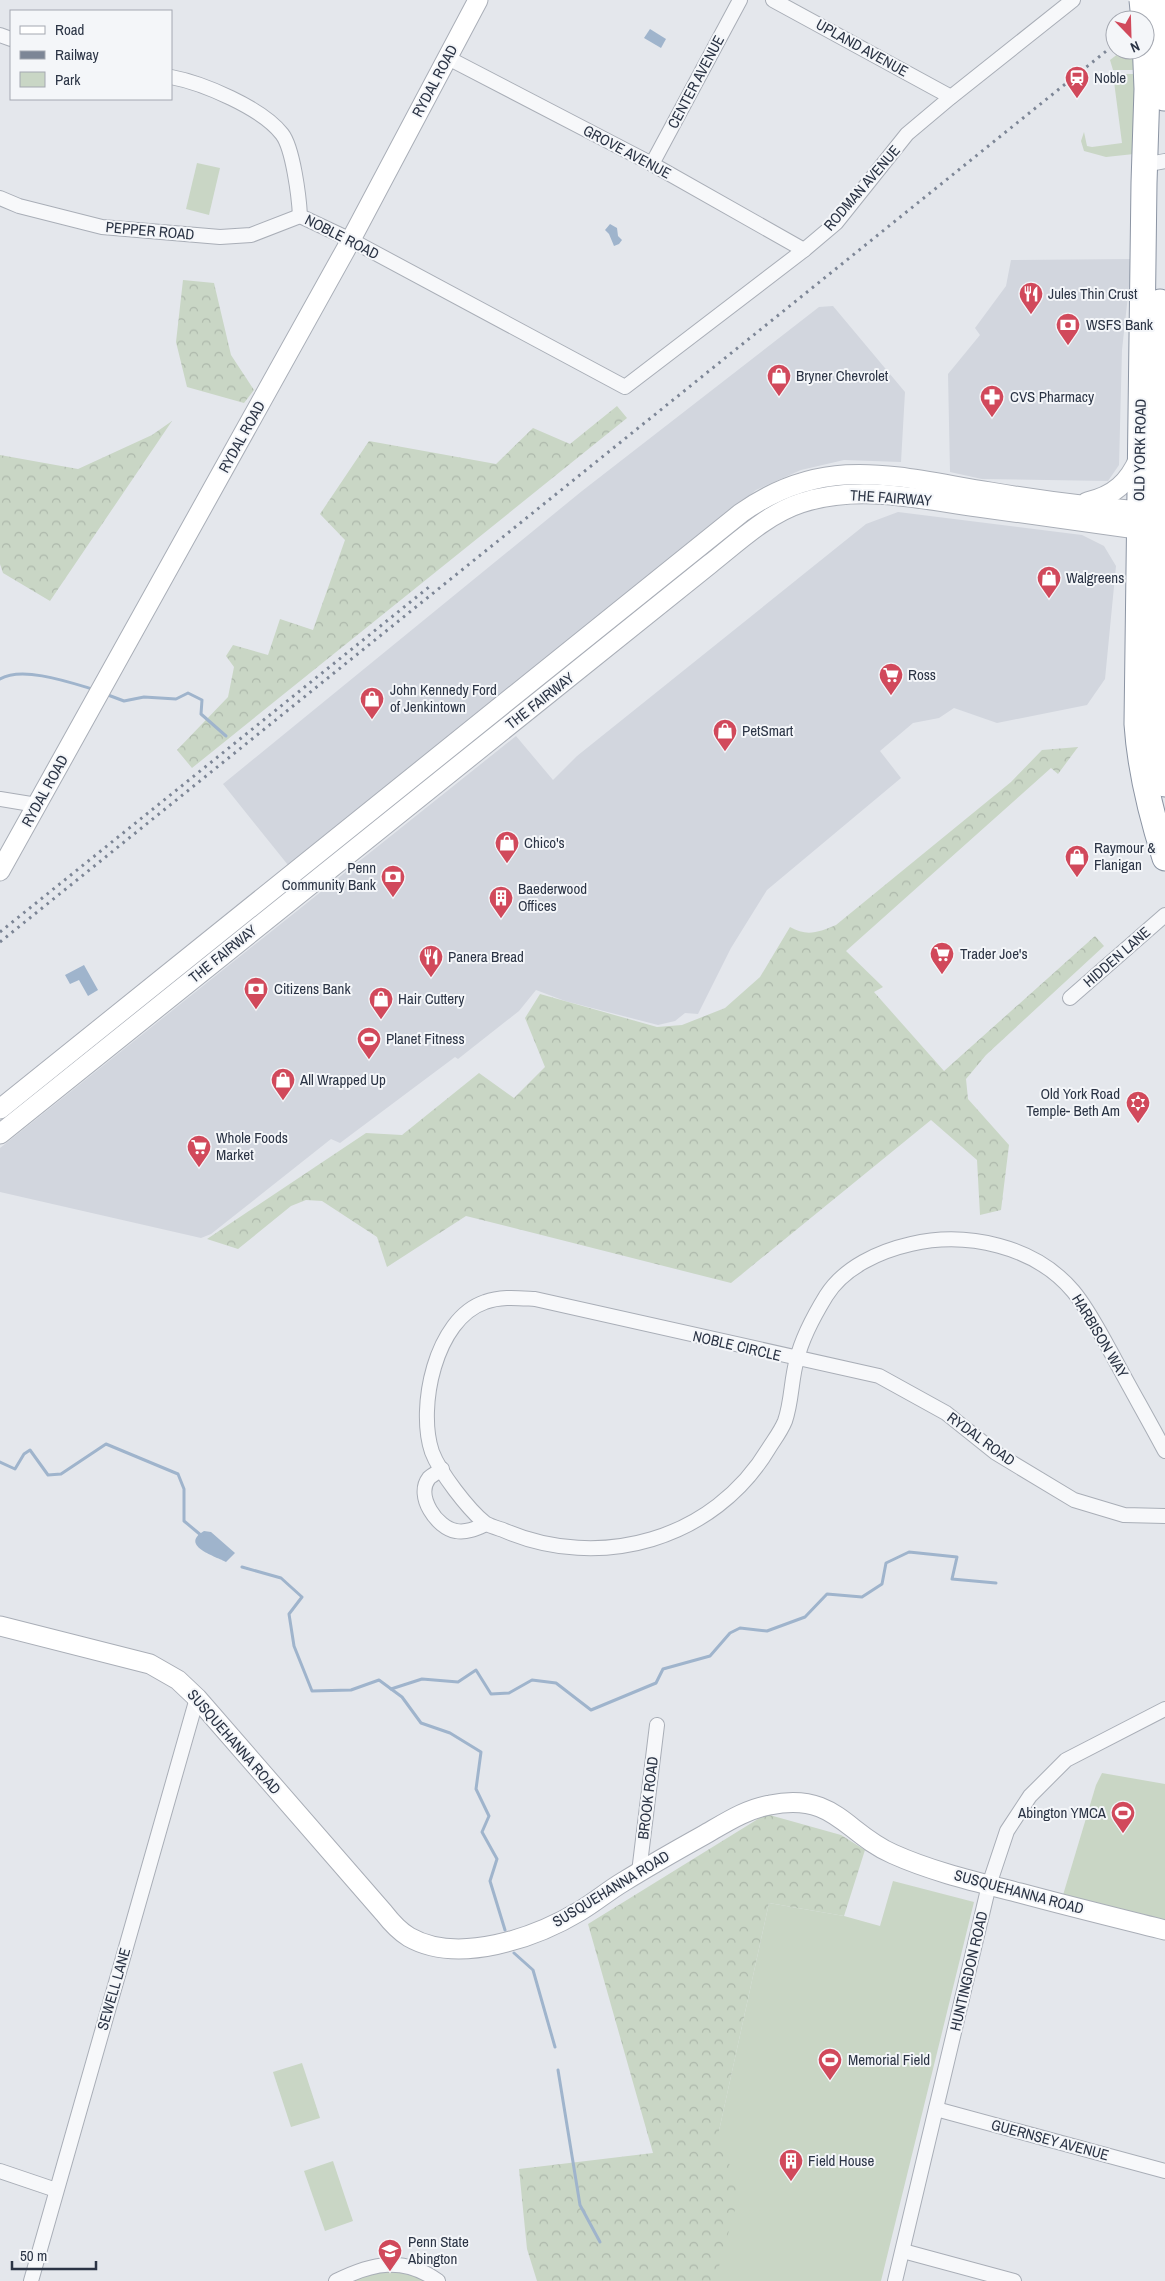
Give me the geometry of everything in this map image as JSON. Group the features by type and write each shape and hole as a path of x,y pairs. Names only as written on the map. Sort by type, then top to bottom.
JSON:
{"highway":[{"name":"OLD YORK ROAD","path":"1155,29 1161,0"},
{"name":"OLD YORK ROAD","path":"1155,55 1164,89 1140,457 1152,536 1136,698 1138,750 1149,806 1165,858"},
{"name":"OLD YORK ROAD","path":"1150,60 1147,90 1158,161 1152,536 1160,722 1165,784"}],"main road":[{"name":"RYDAL ROAD","path":"0,870 351,240 478,0"},
{"path":"1073,503 1090,502 1112,494 1132,474 1140,457"},
{"name":"THE FAIRWAY","path":"0,1108 741,513 773,492 808,480 841,474 875,474 1073,503 1152,536"},
{"name":"THE FAIRWAY","path":"0,1134 721,556 758,527 787,508 818,498 856,494 925,498 1152,536"},
{"path":"708,540 721,556"},
{"name":"SUSQUEHANNA ROAD","path":"0,1626 150,1664 178,1680 197,1698 384,1914 408,1936 423,1943 452,1949 489,1946 536,1932 581,1911 639,1872 749,1811 770,1805 788,1803 823,1808 839,1815 887,1851 910,1862 989,1885 1165,1930"}],"street":[{"name":"CENTER AVENUE","path":"652,164 740,0"},
{"name":"UPLAND AVENUE","path":"773,0 951,97"},
{"name":"RODMAN AVENUE","path":"570,357 625,387 804,250 836,223 907,134 1073,0"},
{"name":"GROVE AVENUE","path":"448,58 652,164 804,250"},
{"name":"NOBLE ROAD","path":"172,77 252,107 283,135 297,180 300,216 351,240 570,357"},
{"name":"PEPPER ROAD","path":"0,198 19,206 102,227 220,237 250,235 300,216"},
{"path":"0,798 37,805"},
{"name":"HIDDEN LANE","path":"1070,998 1165,915"},
{"name":"HARBISON WAY","path":"796,1359 827,1294 846,1273 887,1250 930,1239 991,1242 1037,1261 1073,1290 1101,1335 1165,1451"},
{"name":"NOBLE CIRCLE","path":"508,1298 535,1299 796,1359 784,1422 751,1476 727,1501 703,1518 676,1532 644,1542 610,1547 579,1548 541,1543 486,1524 442,1469 432,1451 427,1408 430,1385 444,1337 460,1318 482,1302 508,1298"},
{"name":"RYDAL ROAD","path":"796,1359 879,1376 946,1413 996,1453 1074,1500 1124,1515 1165,1516"},
{"path":"442,1469 429,1478 424,1490 428,1506 438,1521 455,1531 473,1530 486,1524"},
{"name":"SEWELL LANE","path":"31,2281 197,1698"},
{"name":"HUNTINGDON ROAD","path":"895,2281 989,1885 1007,1831 1030,1796 1066,1760 1165,1709"},
{"name":"BROOK ROAD","path":"639,1872 657,1725"},
{"name":"GUERNSEY AVENUE","path":"936,2109 1165,2171"},
{"path":"0,2171 56,2190"},
{"path":"902,2251 1014,2281"},
{"path":"336,2281 364,2269 398,2264 415,2267 438,2281"}],"shaded area":[{"path":"1132,259 1122,350 1119,465 1108,481 982,479 950,472 948,374 980,335 975,328 1006,286 1011,260"},
{"path":"833,306 905,392 901,462 844,460 801,470 756,490 292,870 223,784 582,491 819,307"},
{"path":"898,512 1082,535 1104,546 1116,566 1105,679 1087,705 997,723 954,708 939,718 913,723 880,751 901,778 767,890 731,948 698,1014 685,1013 675,1021 658,1025 565,1001 536,990 519,1011 458,1059 455,1057 340,1143 331,1139 211,1234 201,1238 0,1192 0,1148 516,736 553,780 577,756 866,524"}],"green space":[{"path":"1110,60 1134,60 1135,70 1113,70"},
{"path":"1113,74 1135,74 1134,154 1106,157 1084,151 1081,141 1084,132 1087,146 1122,143"},
{"path":"197,163 220,168 209,215 186,209"},
{"path":"183,280 214,283 231,355 254,390 244,403 187,387 176,342"},
{"path":"617,406 627,418 192,768 177,750 228,697 234,667 226,656 233,645 268,655 280,619 313,630 345,540 320,514 369,441 496,464 533,428 570,444"},
{"path":"172,421 50,601 3,573 0,564 0,455 78,469 152,435"},
{"path":"576,657 578,659 457,755 457,753"},
{"path":"1078,747 1058,774 1051,768 846,951 883,987 874,992 944,1071 1095,936 1104,946 986,1055 966,1079 968,1099 1009,1145 1001,1210 980,1215 977,1160 931,1120 731,1283 466,1216 387,1267 377,1237 322,1201 306,1200 291,1206 238,1249 207,1239 366,1133 402,1135 479,1073 514,1098 545,1067 525,1018 540,994 657,1027 682,1025 725,1008 760,977 790,927 808,933 824,930 836,925 1011,782 1042,750"},
{"name":"Abington YMCA","path":"1102,1773 1165,1784 1165,1921 1063,1895 1096,1785"},
{"path":"766,1814 841,1835 865,1850 844,1916 769,1903 719,2131 739,2195 715,2281 537,2281 527,2249 519,2169 653,2153 588,1924"},
{"name":"Memorial Field","path":"893,1881 974,1902 881,2281 686,2281 769,1903 844,1916 880,1926"},
{"path":"302,2063 320,2118 291,2127 273,2072"},
{"path":"333,2161 353,2221 325,2231 304,2171"},
{"path":"379,2271 403,2271 428,2281 349,2281"}],"water":[{"path":"650,29 666,39 661,48 644,38"},
{"path":"610,224 617,228 618,236 622,240 614,246 609,234 605,230"},
{"path":"84,965 98,990 88,996 79,980 70,984 65,975"},
{"path":"204,1531 211,1532 235,1553 226,1562 197,1546 195,1541 197,1536"}],"waterway":[{"path":"0,679 9,675 20,674 46,676 92,689"},
{"path":"108,695 124,701 144,697 176,699 188,693 202,700 201,714 226,736"},
{"path":"0,1462 15,1469 24,1454 30,1450 48,1475 61,1474 106,1444 178,1474 184,1489 184,1521 202,1536"},
{"path":"391,1689 422,1679 458,1682 476,1670 491,1694 509,1693 532,1680 556,1683 591,1710 656,1683 663,1669 710,1656 730,1633 740,1628 767,1631 805,1617 827,1594 862,1597 882,1584 886,1563 909,1552 957,1557 952,1579 996,1583"},
{"path":"242,1567 281,1578 302,1597 289,1614 294,1646 312,1691 351,1690 379,1680 402,1697 421,1723 450,1733 481,1752 476,1789 489,1816 482,1832 497,1859 490,1881 505,1930"},
{"path":"514,1953 533,1970 555,2047"},
{"path":"558,2070 580,2205 600,2242"}],"railway":[{"path":"1148,10 1160,0"},
{"path":"0,942 1105,52"},
{"path":"0,932 429,587"}],"place":[{"name":"Noble","path":"1077,99"},
{"name":"Jules Thin Crust","path":"1031,315"},
{"name":"WSFS Bank","path":"1068,346"},
{"name":"Bryner Chevrolet","path":"779,397"},
{"name":"CVS Pharmacy","path":"992,418"},
{"name":"Walgreens","path":"1049,599"},
{"name":"Ross","path":"891,696"},
{"name":"John Kennedy Ford of Jenkintown","path":"372,720"},
{"name":"PetSmart","path":"725,752"},
{"name":"Chico's","path":"507,864"},
{"name":"Raymour & Flanigan","path":"1077,878"},
{"name":"Penn Community Bank","path":"393,898"},
{"name":"Baederwood Offices","path":"501,919"},
{"name":"Trader Joe's","path":"942,975"},
{"name":"Panera Bread","path":"431,978"},
{"name":"Citizens Bank","path":"256,1010"},
{"name":"Hair Cuttery","path":"381,1020"},
{"name":"Planet Fitness","path":"369,1060"},
{"name":"All Wrapped Up","path":"283,1101"},
{"name":"Old York Road Temple- Beth Am","path":"1138,1124"},
{"name":"Whole Foods Market","path":"199,1168"},
{"name":"Abington YMCA","path":"1123,1834"},
{"name":"Memorial Field","path":"830,2081"},
{"name":"Field House","path":"791,2182"},
{"name":"Penn State Abington","path":"390,2272"}]}
